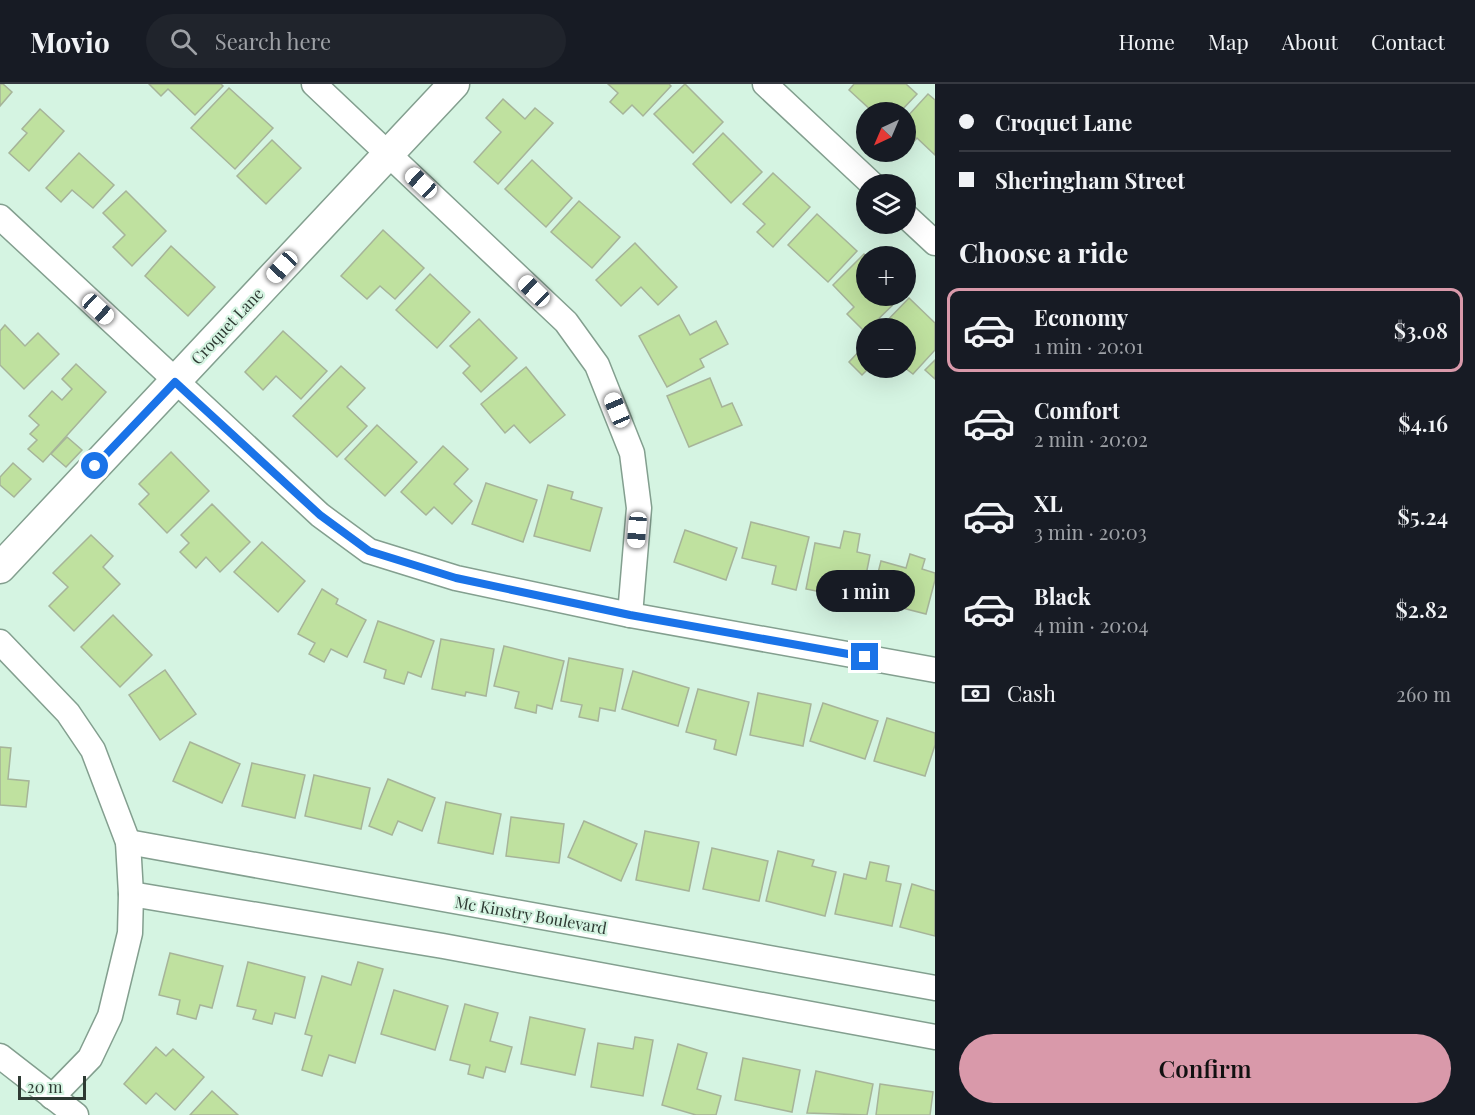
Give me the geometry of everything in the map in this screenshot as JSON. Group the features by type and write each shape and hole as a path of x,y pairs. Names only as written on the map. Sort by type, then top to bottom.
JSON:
{"street":[{"path":"314,84 566,322 597,365 632,453 639,508 630,615"},
{"name":"Croquet Lane","path":"0,568 453,84"},
{"path":"765,84 861,174"},
{"path":"0,217 320,515 369,551 456,578 630,615 935,670"},
{"path":"916,225 935,243"},
{"path":"0,642 68,713 93,750 128,842 131,894 130,933 110,1016 90,1058 52,1097"},
{"name":"Mc Kinstry Boulevard","path":"128,842 935,988"},
{"path":"131,894 455,948 935,1037"},
{"path":"0,1056 76,1115"}],"building":[{"path":"0,84 12,92 0,106"},
{"path":"149,84 221,84 223,86 195,115 168,89 161,96"},
{"path":"608,84 669,84 671,86 643,116 632,105 623,114 610,102 618,93"},
{"path":"685,84 723,122 693,153 654,114"},
{"path":"854,84 906,84 917,94 909,102 862,102 849,90"},
{"path":"229,88 273,128 235,169 191,128"},
{"path":"928,94 935,100 935,155 916,139 916,107"},
{"path":"503,99 525,119 535,108 553,123 498,184 474,162 501,132 486,118"},
{"path":"40,109 64,131 29,171 9,153 27,133 22,129"},
{"path":"723,133 762,172 731,203 693,164"},
{"path":"272,140 301,168 266,204 237,176"},
{"path":"79,153 114,185 93,208 72,190 61,202 46,188"},
{"path":"532,160 572,198 546,227 505,189"},
{"path":"773,173 810,207 773,247 757,232 765,224 743,204"},
{"path":"126,191 166,231 132,266 113,247 125,235 103,213"},
{"path":"579,201 620,237 592,268 551,232"},
{"path":"817,214 856,252 828,282 788,245"},
{"path":"383,230 424,268 395,299 380,286 367,299 341,276"},
{"path":"635,243 677,287 658,305 641,287 621,306 596,280"},
{"path":"171,246 215,287 188,316 145,276"},
{"path":"856,262 856,306 892,306 879,318 856,318 856,323 847,314 854,307 833,285"},
{"path":"430,274 470,312 437,348 396,310"},
{"path":"916,305 935,323 935,350 916,371 916,318 890,318 901,306"},
{"path":"679,315 690,335 716,321 728,344 700,359 704,367 667,387 639,336"},
{"path":"479,319 517,358 481,392 463,373 470,366 450,346"},
{"path":"5,325 25,346 38,333 59,354 24,389 0,365 0,331"},
{"path":"283,331 327,371 301,399 276,376 263,390 245,372"},
{"path":"856,355 856,369 849,362"},
{"path":"935,360 935,379 925,370"},
{"path":"76,364 106,392 43,462 28,449 37,440 30,434 39,425 29,416 52,391 62,400 72,389 62,379"},
{"path":"341,366 365,388 347,407 367,426 337,457 293,416"},
{"path":"526,367 565,415 530,443 514,425 505,433 481,404"},
{"path":"710,378 722,407 732,403 742,425 689,447 667,396"},
{"path":"377,425 417,462 385,496 345,459"},
{"path":"67,437 82,450 66,467 51,454"},
{"path":"443,446 468,469 454,484 472,501 452,524 434,507 426,515 401,492"},
{"path":"171,452 209,491 167,533 139,504 149,494 139,484"},
{"path":"13,463 31,479 14,497 0,485 0,477"},
{"path":"486,483 537,500 523,542 472,524"},
{"path":"548,485 573,492 571,499 602,508 590,551 534,536"},
{"path":"212,504 250,542 220,572 206,557 196,568 180,552 189,543 181,535"},
{"path":"751,522 809,537 796,590 772,584 776,566 742,558"},
{"path":"685,530 737,548 726,580 674,562"},
{"path":"844,531 860,534 857,552 870,555 861,600 806,589 815,543 840,548"},
{"path":"91,535 113,556 103,567 120,584 74,631 49,606 68,587 53,573"},
{"path":"262,542 305,581 278,612 234,572"},
{"path":"910,554 925,559 922,569 935,573 926,614 871,600 881,561 906,568"},
{"path":"322,589 338,599 336,604 366,620 347,657 331,649 324,662 309,654 315,643 298,634"},
{"path":"113,615 152,655 120,687 81,647"},
{"path":"378,621 434,641 421,677 408,672 404,684 384,678 386,670 364,662"},
{"path":"441,639 494,649 486,696 466,692 465,696 432,689"},
{"path":"504,646 564,661 552,709 537,705 536,713 515,708 519,692 494,686"},
{"path":"569,658 623,669 615,711 600,708 598,721 579,717 582,705 561,701"},
{"path":"165,670 196,714 160,740 129,695"},
{"path":"633,671 689,688 678,726 622,709"},
{"path":"698,689 749,702 736,755 714,749 716,740 686,732"},
{"path":"758,693 811,704 803,746 750,735"},
{"path":"823,703 878,721 865,759 810,741"},
{"path":"887,718 935,733 935,745 925,776 874,761"},
{"path":"190,742 240,764 222,803 173,781"},
{"path":"0,747 11,748 8,779 29,781 26,807 0,805"},
{"path":"252,763 305,775 295,818 242,806"},
{"path":"314,775 370,788 361,829 305,816"},
{"path":"388,779 435,798 422,831 398,821 392,835 369,826"},
{"path":"446,802 501,814 493,854 438,843"},
{"path":"511,817 564,824 559,863 506,856"},
{"path":"584,821 637,844 621,881 568,857"},
{"path":"645,831 699,842 689,891 636,880"},
{"path":"712,848 768,861 759,901 703,889"},
{"path":"778,851 814,860 812,866 836,872 825,916 766,901"},
{"path":"870,862 889,866 886,881 901,884 892,926 835,914 844,874 866,879"},
{"path":"912,884 935,891 935,936 900,927"},
{"path":"170,953 223,966 212,1008 200,1005 196,1019 177,1014 180,1000 159,995"},
{"path":"248,962 305,977 295,1018 275,1013 272,1024 253,1019 256,1010 237,1006"},
{"path":"358,962 383,969 355,1063 329,1055 322,1076 302,1070 312,1036 305,1034 322,976 351,985"},
{"path":"394,990 448,1006 435,1050 381,1034"},
{"path":"465,1004 498,1013 490,1041 512,1047 505,1072 486,1067 483,1078 468,1074 470,1065 450,1060"},
{"path":"530,1017 585,1029 575,1075 521,1064"},
{"path":"635,1037 653,1040 643,1096 591,1087 598,1043 633,1049"},
{"path":"678,1044 707,1053 697,1089 721,1096 716,1115 696,1115 662,1105"},
{"path":"156,1047 166,1056 173,1049 204,1077 175,1110 156,1093 146,1104 124,1084"},
{"path":"743,1058 800,1070 792,1112 735,1100"},
{"path":"816,1071 873,1084 867,1115 807,1113"},
{"path":"880,1084 933,1092 930,1115 876,1115"},
{"path":"212,1091 238,1115 190,1115"}],"route":[{"path":"95,466 175,382 320,515 369,551 456,578 630,615 865,657"}]}
